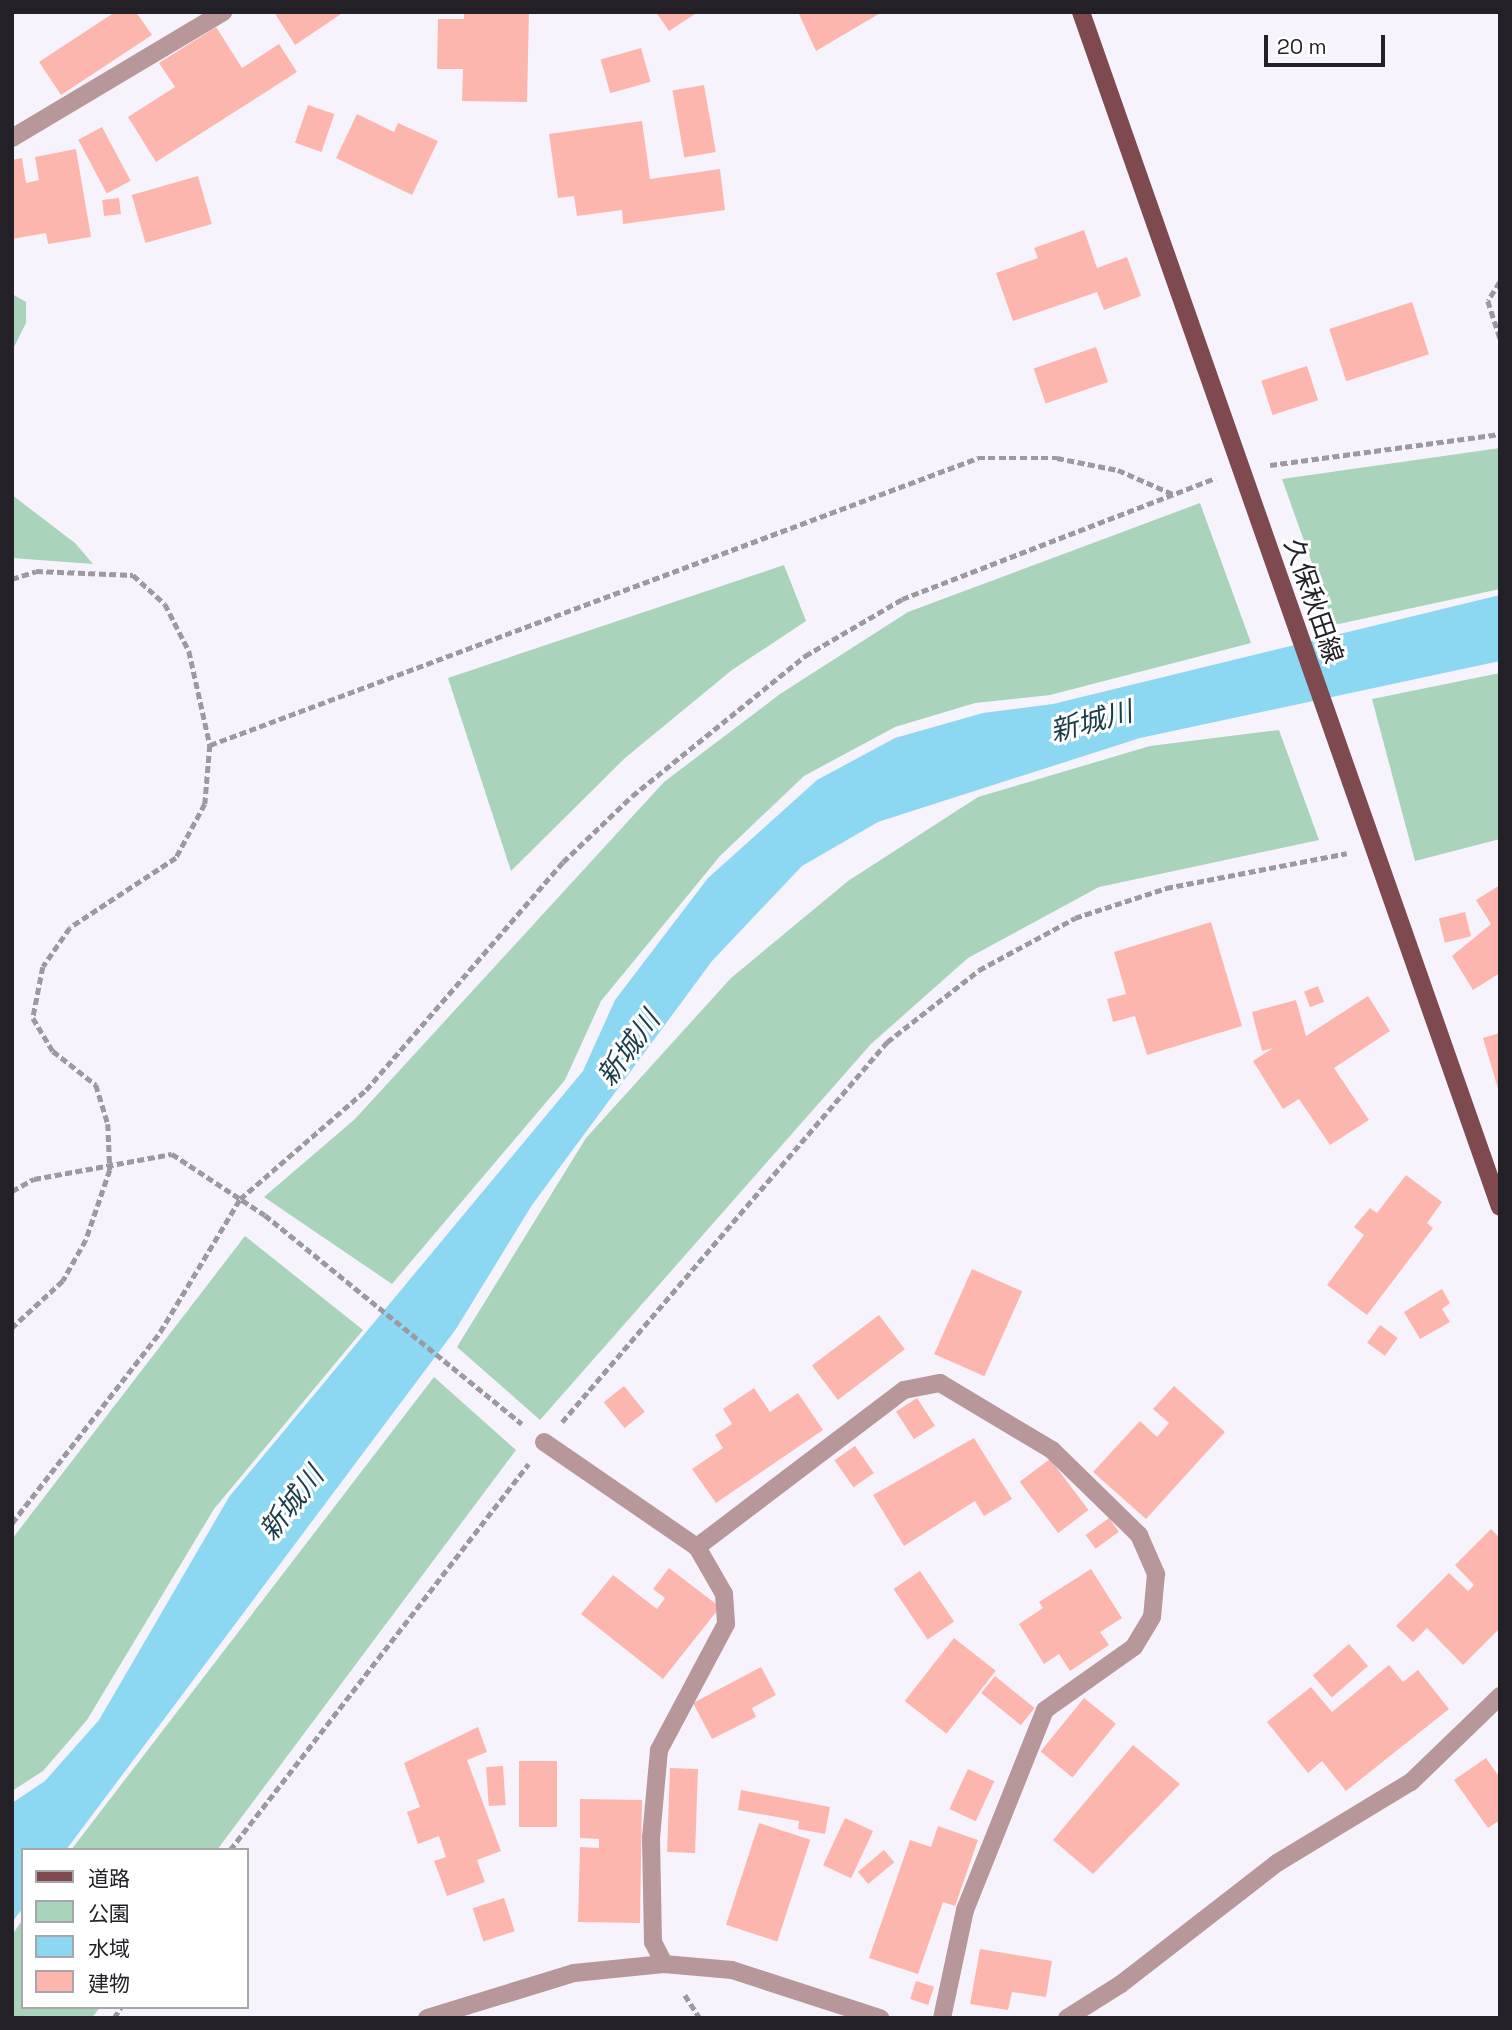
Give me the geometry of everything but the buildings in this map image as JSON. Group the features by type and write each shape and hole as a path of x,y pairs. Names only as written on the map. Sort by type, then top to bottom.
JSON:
{"main road":[{"name":"久保秋田線","path":"1081,12 1246,490 1500,1206"}],"street":[{"path":"12,138 223,12"},
{"path":"697,1547 904,1390 940,1383 1052,1450 1139,1535 1156,1574 1152,1618 1134,1647 1045,1710 965,1910 942,2018"},
{"path":"544,1442 697,1547 724,1594 726,1624 659,1750 651,1851 653,1942 664,1964"},
{"path":"1068,2018 1121,1984 1276,1863 1411,1782 1500,1696"},
{"path":"427,2018 574,1973 664,1964 732,1970 880,2018"}],"path":[{"path":"1500,282 1488,301 1500,338"},
{"path":"12,1523 160,1332 240,1199 366,1090 563,862 632,796 805,656 902,599 1239,469 1500,434"},
{"path":"210,745 978,458 1069,460 1118,470 1174,494"},
{"path":"12,579 36,571 133,575 165,604 189,651 210,745 205,804 176,858 71,928 43,967 33,1018 54,1051 96,1085 108,1124 110,1170 86,1240 63,1281 12,1328"},
{"path":"232,1848 544,1442 887,1042 979,970 1075,918 1166,888 1372,848"},
{"path":"12,1191 34,1178 110,1170 172,1154 265,1215 544,1442"}],"green space":[{"path":"12,294 26,302 26,323 12,351"},
{"path":"1500,448 1500,589 1334,625 1282,479"},
{"path":"12,495 75,543 93,564 12,558"},
{"path":"1200,503 1251,643 1050,695 975,703 895,727 804,776 720,856 601,1001 565,1080 392,1284 264,1197 355,1119 664,782 780,694 908,612"},
{"path":"784,565 806,621 732,670 625,758 511,871 448,678"},
{"path":"1500,673 1500,839 1415,861 1372,699"},
{"path":"1279,730 1319,840 1099,887 968,958 871,1044 540,1420 457,1347 586,1138 731,978 848,881 978,797 1150,746"},
{"path":"245,1236 363,1330 214,1509 87,1720 43,1771 12,1791 12,1539"},
{"path":"434,1377 516,1450 218,1848 73,1848"},
{"path":"21,1922 21,2009 99,2009 92,2018 12,2018 12,1935"}],"water":[{"name":"新城川","path":"1500,595 1500,661 1140,738 878,822 802,866 712,961 532,1205 456,1329 67,1848 21,1848 21,1911 12,1922 12,1803 45,1781 99,1720 229,1497 583,1071 615,1000 708,878 817,780 895,738 983,713 1053,704"}]}
